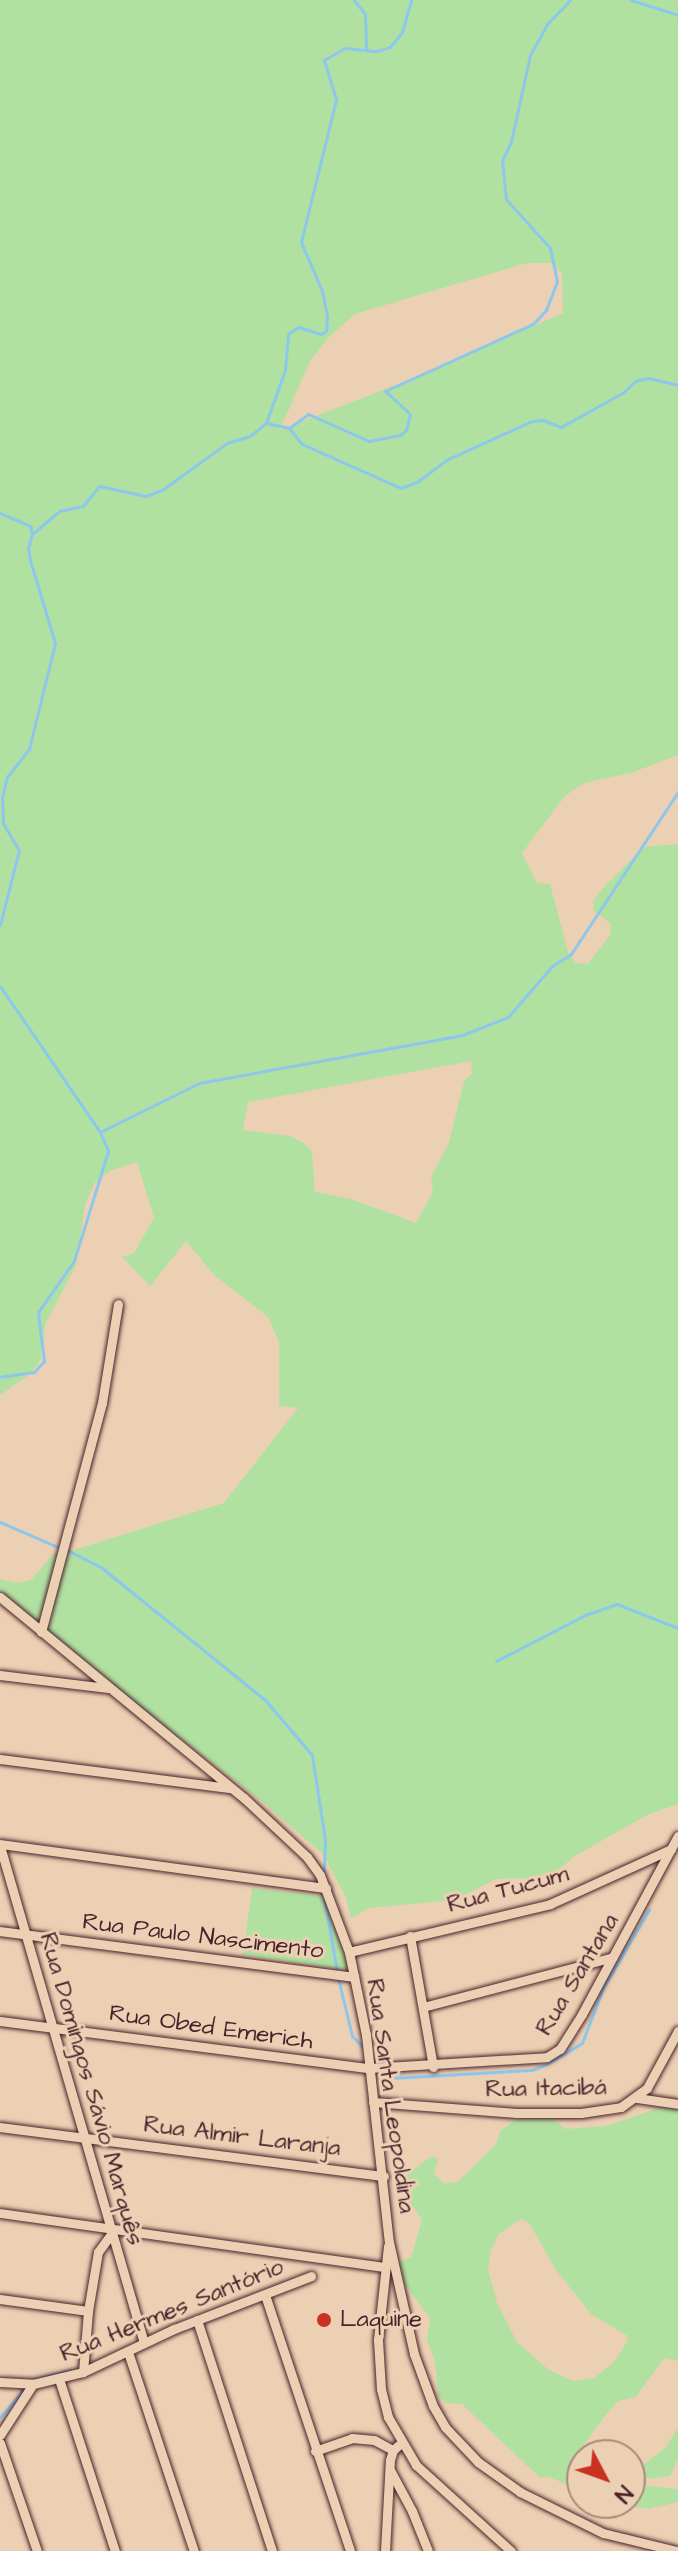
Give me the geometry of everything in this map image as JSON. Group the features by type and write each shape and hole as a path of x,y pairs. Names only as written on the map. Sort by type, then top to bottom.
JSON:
{"street":[{"path":"41,1632 102,1403 118,1304"},
{"name":"Rua Santa Leopoldina","path":"0,1597 233,1788 307,1857 326,1888 349,1952 366,2035 389,2242 424,2382 445,2427 461,2446 520,2492 589,2527 635,2544 677,2551"},
{"path":"0,1675 109,1688"},
{"path":"0,1759 233,1788"},
{"name":"Rua Santana","path":"369,2068 541,2059 554,2054 565,2042 678,1836"},
{"path":"0,1845 326,1888"},
{"name":"Rua Domingos Sávio Marquês","path":"0,1845 144,2343"},
{"name":"Rua Tucum","path":"349,1952 562,1899 671,1849"},
{"name":"Rua Paulo Nascimento","path":"0,1931 354,1977"},
{"name":"Rua Santa Leopoldina","path":"410,1936 433,2067"},
{"path":"423,2007 613,1957"},
{"name":"Rua Obed Emerich","path":"0,2021 369,2068"},
{"name":"Rua Itacibá","path":"373,2102 517,2113 581,2113 621,2107 637,2098 657,2073 678,2031"},
{"path":"637,2098 678,2104"},
{"name":"Rua Almir Laranja","path":"0,2127 384,2176"},
{"path":"0,2213 383,2267"},
{"path":"83,2372 88,2311 98,2252 112,2230"},
{"path":"385,2551 390,2470 397,2447 381,2389 378,2340 383,2267 389,2242"},
{"name":"Rua Hermes Santório","path":"0,2382 33,2384 83,2372 197,2320 311,2276"},
{"path":"265,2295 350,2551"},
{"path":"0,2299 88,2311"},
{"path":"197,2320 272,2551"},
{"path":"128,2352 194,2551"},
{"path":"59,2379 115,2551"},
{"path":"0,2435 33,2384"},
{"path":"315,2451 363,2438 397,2447 511,2551"},
{"path":"0,2443 37,2551"},
{"path":"390,2470 412,2511 428,2551"}],"green space":[{"path":"0,0 678,0 678,755 631,773 584,783 565,796 522,853 537,883 550,884 569,955 576,963 588,964 610,935 611,924 594,911 593,901 602,889 644,847 678,844 678,1804 647,1815 575,1856 548,1878 496,1879 455,1900 369,1908 351,1918 346,1898 323,1854 265,1804 97,1674 0,1593 0,1579 17,1583 31,1580 54,1553 61,1554 224,1503 298,1408 279,1406 279,1342 268,1317 214,1275 186,1241 150,1286 122,1257 134,1253 154,1218 137,1162 112,1170 95,1182 85,1205 76,1265 45,1325 41,1359 30,1374 0,1395","holes":["527,263 551,263 562,273 563,313 424,374 280,430 310,361 330,336 355,314","471,1061 472,1074 464,1081 449,1142 431,1178 433,1192 416,1223 351,1199 315,1192 312,1152 305,1144 291,1136 243,1130 248,1102"]},
{"path":"252,1888 325,1896 349,1970 243,1955"},
{"path":"671,2104 678,2106 678,2361 664,2358 636,2397 618,2401 588,2439 566,2439 566,2484 549,2477 539,2477 462,2404 446,2403 438,2396 435,2361 427,2340 430,2318 397,2274 396,2263 411,2257 422,2220 397,2182 432,2156 438,2159 434,2174 445,2184 459,2181 496,2144 500,2131 517,2119 552,2118 565,2129 606,2126","holes":["521,2219 529,2223 556,2270 591,2314 626,2335 628,2340 615,2361 594,2378 573,2381 549,2370 517,2342 497,2303 488,2269 491,2250 499,2234"]},
{"path":"678,2428 678,2459 670,2476 646,2477 646,2463 665,2448"},
{"path":"646,2486 678,2489 678,2502 646,2509"}],"waterway":[{"path":"354,0 365,14 366,50"},
{"path":"0,925 19,850 3,823 2,798 7,777 29,749 55,643 30,560 28,548 32,534 59,511 83,506 99,486 146,496 162,490 227,443 250,436 266,423 285,370 288,334 298,327 321,334 326,331 327,316 322,291 301,242 336,99 324,60 345,48 376,51 390,47 402,32 411,0"},
{"path":"289,428 308,414 369,441 400,435 406,430 410,414 385,391 533,324 546,310 557,281 550,248 506,199 502,161 511,142 530,55 548,23 570,0"},
{"path":"631,0 678,15"},
{"path":"266,423 289,428 302,444 401,488 417,482 446,460 532,421 543,420 561,427 624,392 635,381 648,378 678,385"},
{"path":"0,513 30,526 32,534"},
{"path":"100,1132 199,1083 462,1035 508,1017 552,966 571,954 678,792"},
{"path":"0,986 100,1132 108,1151 74,1261 38,1312 44,1361 34,1372 0,1377"},
{"path":"0,1522 60,1548"},
{"path":"67,1550 102,1568 266,1701 312,1755 325,1840 324,1876"},
{"path":"496,1661 585,1615 617,1604 678,1628"},
{"path":"323,1892 337,1971"},
{"path":"372,2057 392,2078 532,2070 547,2064 582,2043 603,1988 649,1910"},
{"path":"338,1978 352,2036 364,2048"},
{"path":"32,2380 71,2370"},
{"path":"0,2417 27,2386"}],"place":[{"name":"Laquine","path":"324,2320"}]}
